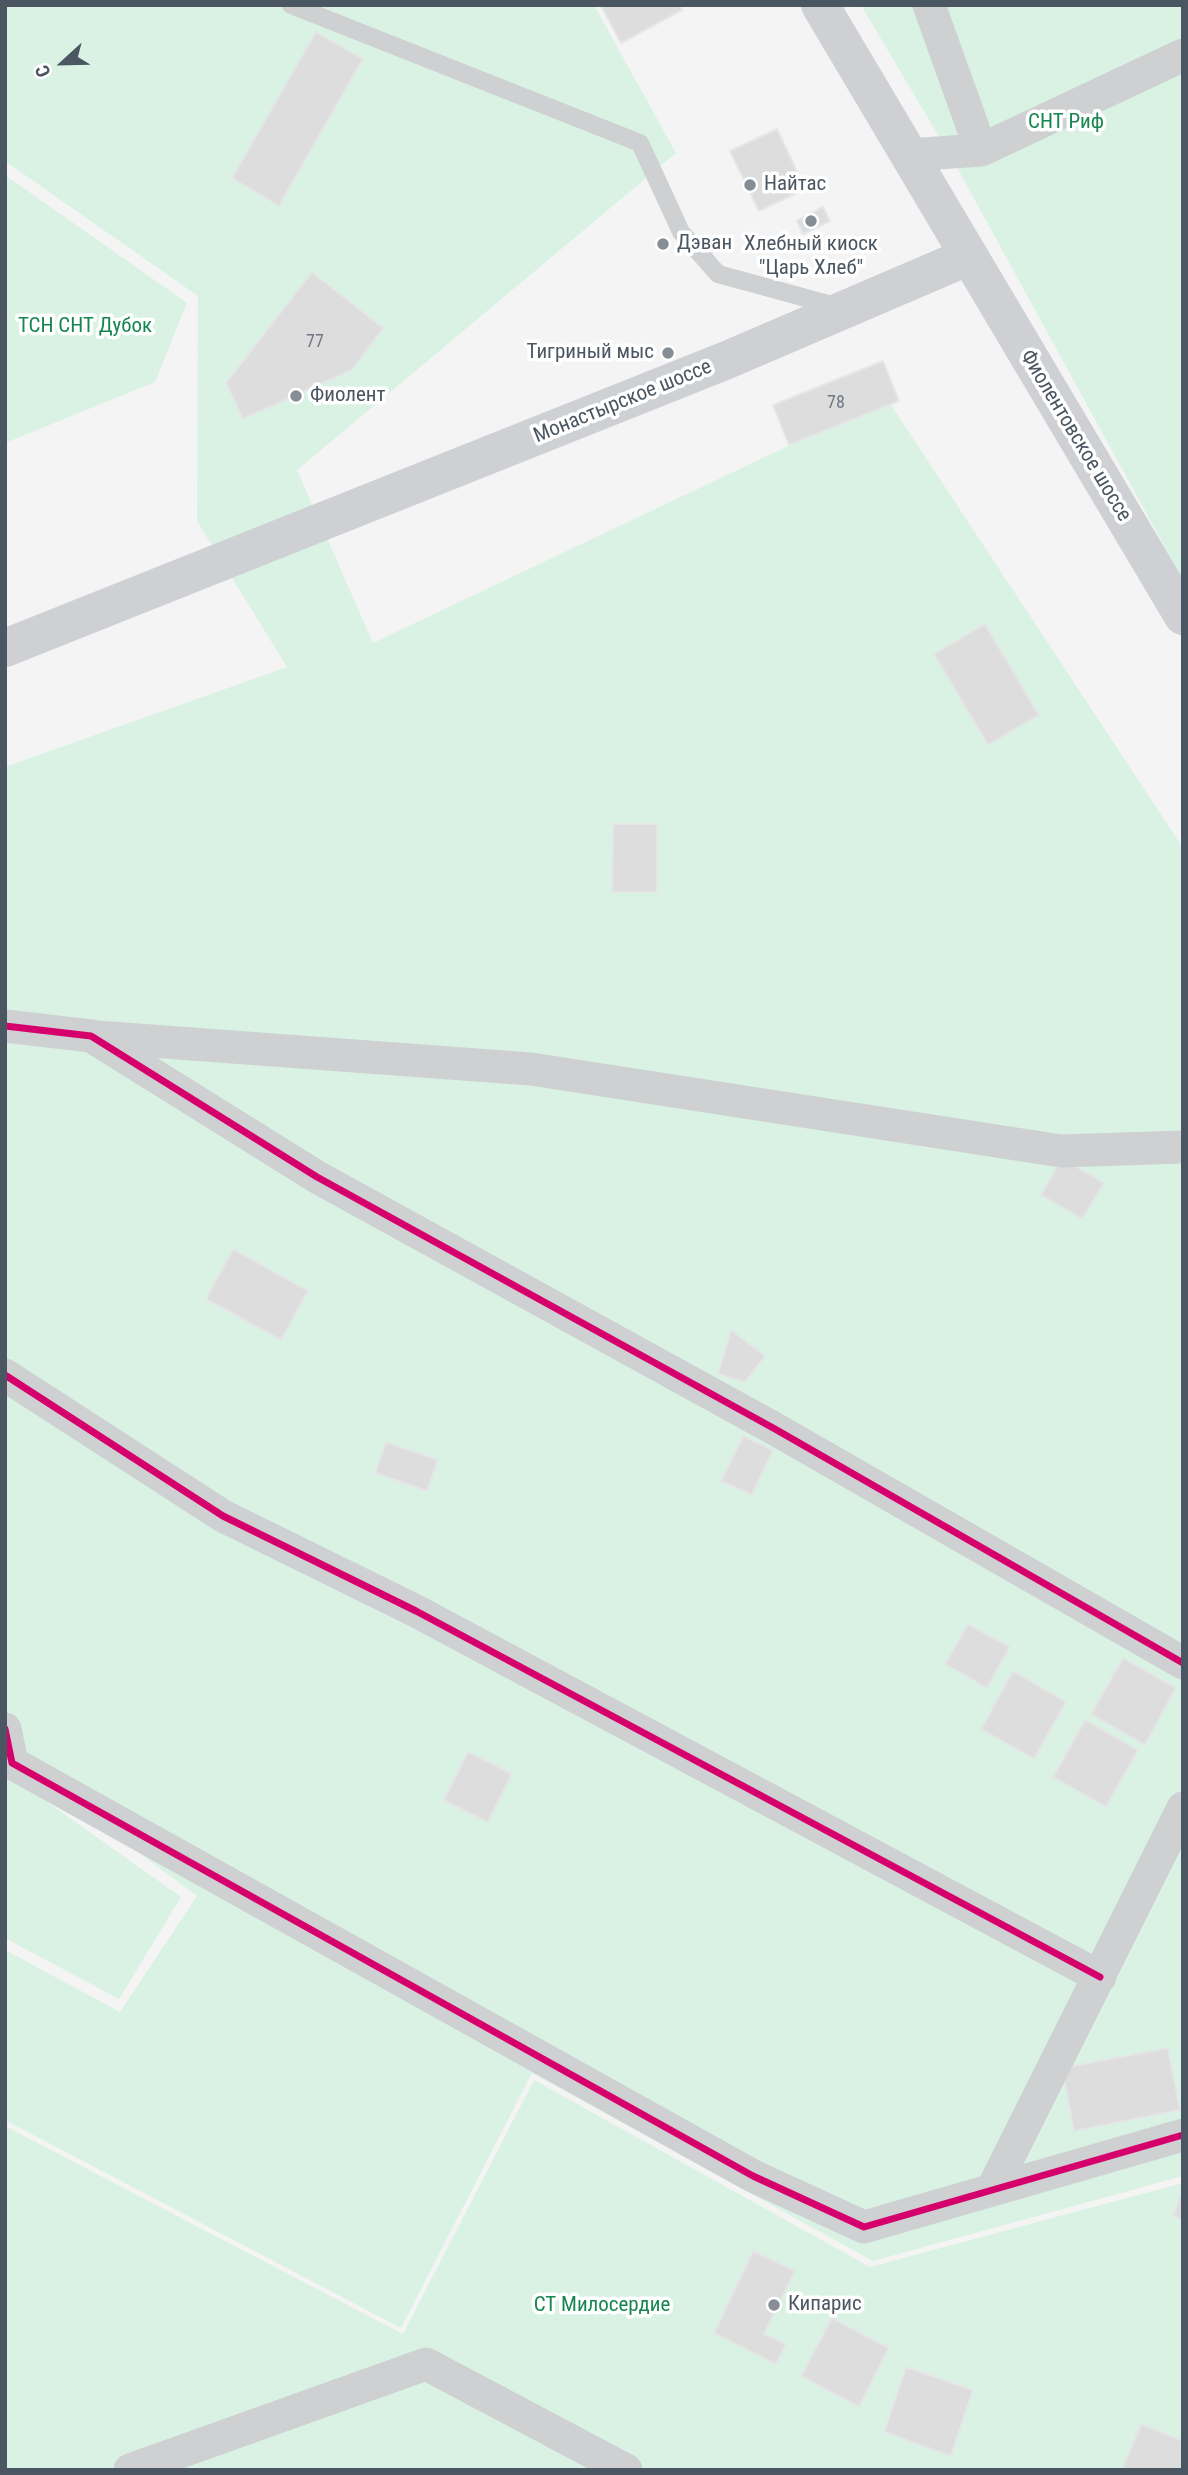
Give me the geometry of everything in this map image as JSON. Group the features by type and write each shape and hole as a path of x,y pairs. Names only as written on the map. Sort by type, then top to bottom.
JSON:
{"main road":[{"path":"820,5 967,257"},
{"name":"Монастырское шоссе","path":"5,648 849,310 967,257"},
{"name":"Фиолентовское шоссе","path":"967,257 1183,616"}],"street":[{"path":"929,5 981,150"},
{"path":"908,155 981,150 1183,55"},
{"path":"5,1026 90,1036 531,1069 1061,1150 1183,1147"},
{"path":"90,1036 317,1177 775,1429 1183,1663"},
{"path":"5,1375 223,1516 416,1611 1100,1976"},
{"path":"5,1729 12,1763 753,2176 864,2227 1183,2135"},
{"path":"992,2190 1183,1808"},
{"path":"130,2470 426,2364 626,2470"}],"lane":[{"path":"291,5 640,143 681,232 718,274 849,310"}],"green space":[{"path":"5,5 594,5 676,153 297,470 373,643 887,399 1183,848 1183,2176 873,2261 532,2073 401,2328 5,2120 5,1950 120,2012 197,1896 5,1753 5,767 287,667 197,521 198,296 5,161"},
{"name":"СНТ Риф","path":"861,5 1183,5 1183,580 954,162"},
{"name":"ТСН СНТ Дубок","path":"5,175 187,303 155,382 5,443"},
{"path":"5,1772 181,1897 119,1999 5,1938"},
{"name":"СТ Милосердие","path":"534,2080 870,2267 1183,2183 1183,2470 5,2470 5,2126 403,2334"}],"building":[{"path":"679,5 682,10 621,43 601,6"},
{"path":"316,32 363,59 279,206 232,178"},
{"path":"777,129 805,189 759,211 730,151"},
{"path":"823,207 830,221 803,234 797,221"},
{"path":"312,272 383,328 352,370 243,419 226,383"},
{"path":"883,361 899,401 789,445 773,405"},
{"path":"985,624 1039,715 988,745 934,654"},
{"path":"613,824 657,824 657,892 612,892"},
{"path":"1062,1158 1104,1183 1082,1219 1041,1195"},
{"path":"233,1249 308,1291 281,1340 206,1299"},
{"path":"731,1330 765,1356 745,1382 718,1374"},
{"path":"743,1436 773,1450 752,1495 721,1481"},
{"path":"386,1442 438,1460 427,1491 375,1473"},
{"path":"968,1624 1010,1647 987,1688 945,1664"},
{"path":"1123,1658 1176,1688 1145,1745 1091,1714"},
{"path":"1013,1671 1066,1702 1034,1759 981,1729"},
{"path":"1085,1720 1138,1750 1106,1807 1053,1777"},
{"path":"468,1752 512,1774 488,1822 444,1800"},
{"path":"1168,2048 1180,2110 1074,2131 1062,2068"},
{"path":"1183,2188 1183,2220 1173,2216"},
{"path":"753,2251 795,2271 764,2334 786,2344 776,2364 714,2333"},
{"path":"832,2318 889,2348 859,2407 801,2376"},
{"path":"906,2367 973,2390 951,2456 884,2432"},
{"path":"1141,2424 1183,2441 1183,2470 1122,2470"}],"cycle path":[{"path":"5,1026 91,1036 317,1177 775,1429 1183,1663"},
{"path":"5,1375 223,1516 416,1611 1100,1977"},
{"path":"5,1729 12,1763 753,2176 864,2227 1183,2135"}],"place":[{"name":"Найтас","path":"750,185"},
{"name":"Хлебный киоск \"Царь Хлеб\"","path":"811,221"},
{"name":"Дэван","path":"663,244"},
{"name":"Тигриный мыс","path":"668,353"},
{"name":"Фиолент","path":"296,396"},
{"name":"Кипарис","path":"774,2305"}]}
